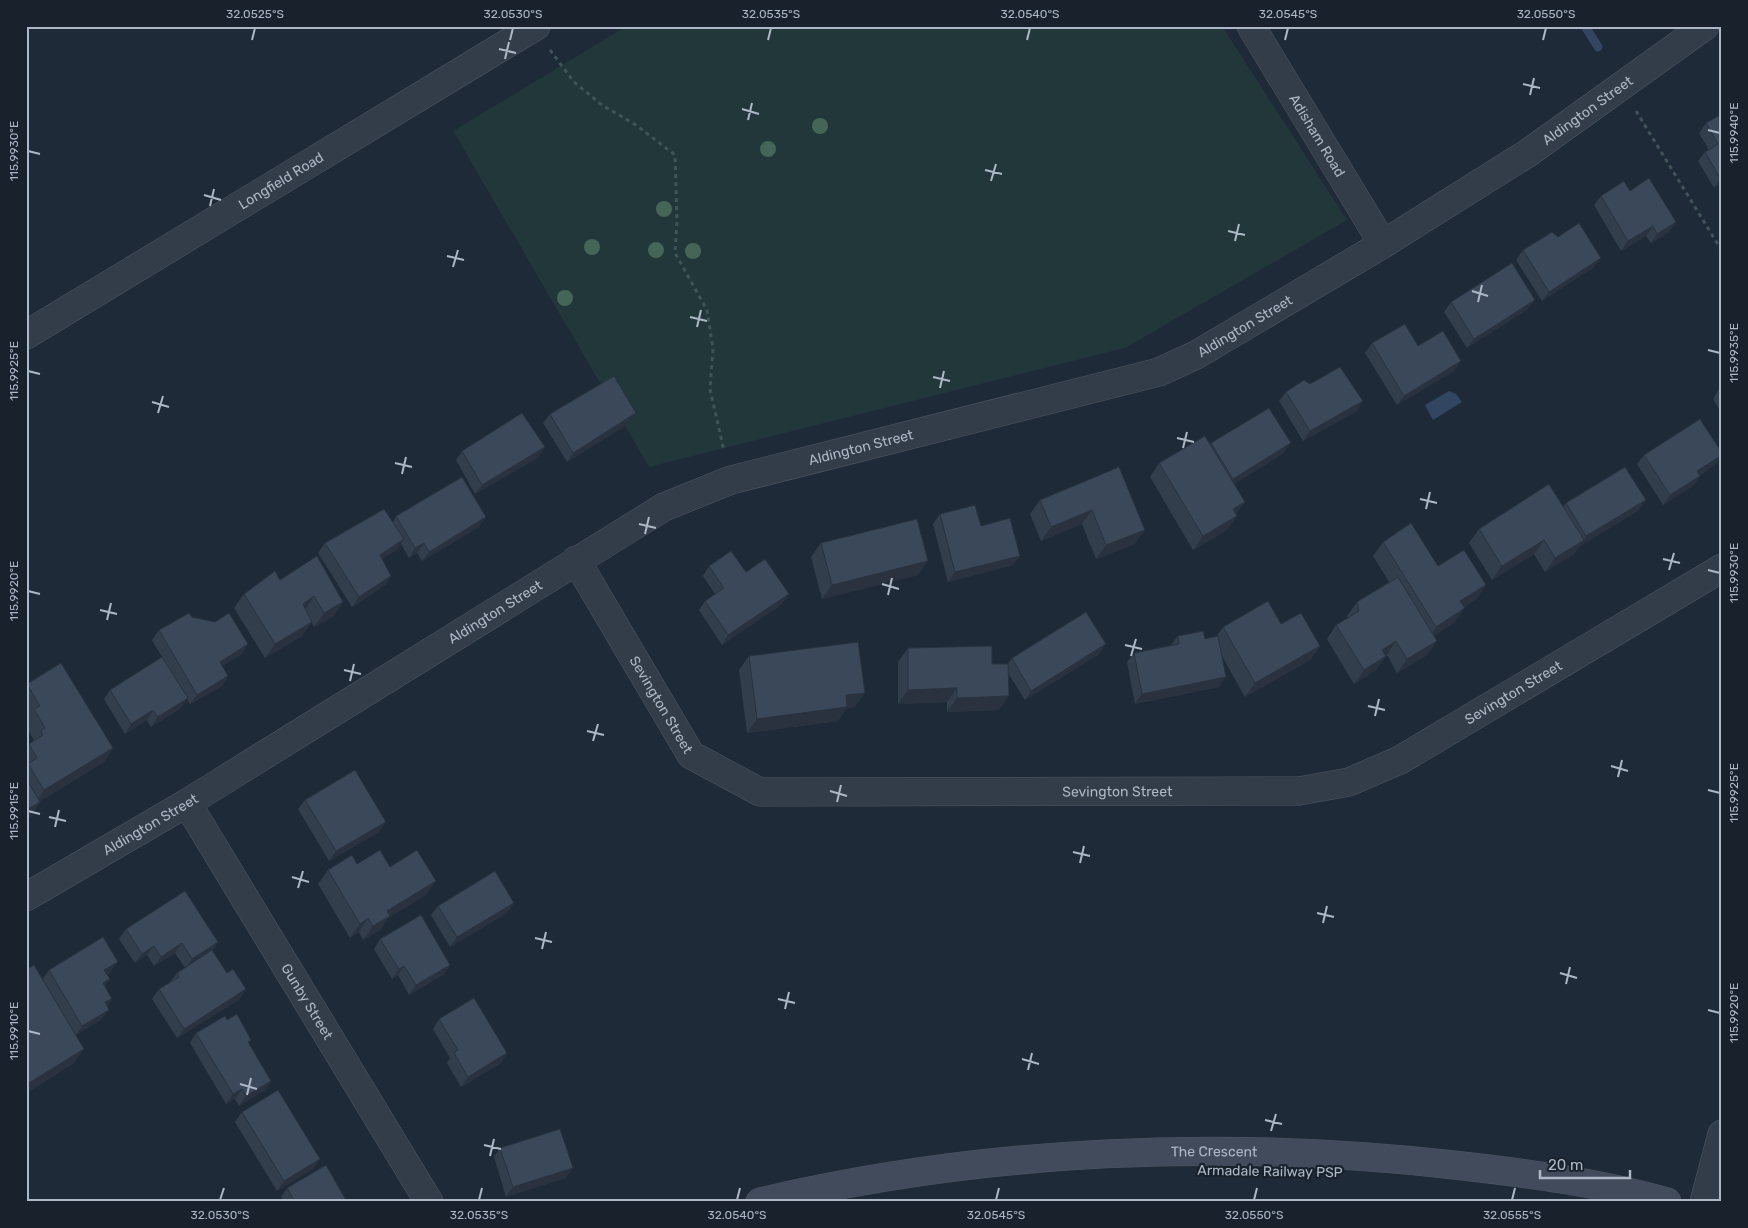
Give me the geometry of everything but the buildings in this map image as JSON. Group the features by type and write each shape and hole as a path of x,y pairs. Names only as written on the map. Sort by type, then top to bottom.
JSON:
{"main road":[{"name":"The Crescent","path":"760,1202 932,1170 1063,1157 1210,1150 1312,1152 1418,1161 1519,1173 1605,1188 1667,1202"}],"street":[{"name":"Adisham Road","path":"1251,26 1383,244"},
{"name":"Aldington Street","path":"26,898 187,803 664,507 731,480 1159,372 1196,355 1383,244 1528,153 1705,26"},
{"name":"Longfield Road","path":"26,335 535,27"},
{"name":"Sevington Street","path":"576,560 691,755 760,792 1299,791 1349,782 1400,760 1722,568"},
{"name":"Gunby Street","path":"187,803 429,1202"},
{"path":"1704,1202 1722,1134"}],"path":[{"path":"535,27 574,82 602,105 636,125 675,155 677,221 675,253 706,310 713,349 710,389 731,480"},
{"path":"1620,87 1722,251"}],"green space":[{"path":"627,26 1222,26 1347,220 1125,348 649,467 453,131"}],"water":[{"path":"1449,391 1456,394 1462,402 1433,420 1425,405"}],"waterway":[{"path":"1585,26 1598,47"}]}
